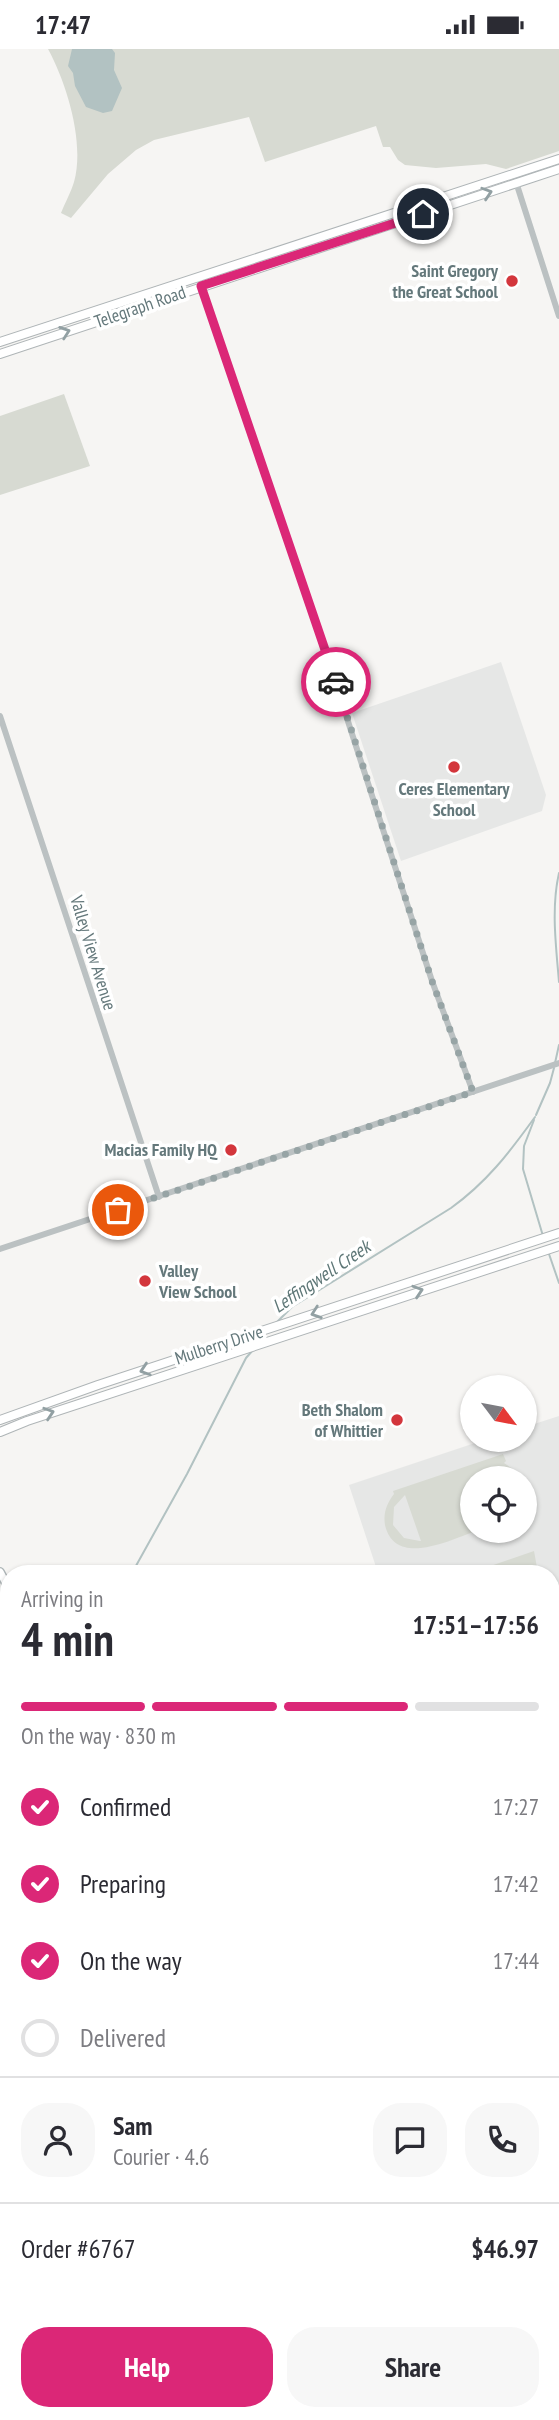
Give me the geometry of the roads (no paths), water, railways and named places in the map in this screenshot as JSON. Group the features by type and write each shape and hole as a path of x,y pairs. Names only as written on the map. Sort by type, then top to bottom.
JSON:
{"main road":[{"name":"Telegraph Road","path":"0,354 199,282 559,159"},
{"name":"Telegraph Road","path":"0,342 559,169"},
{"name":"Mulberry Drive","path":"0,1420 37,1405 559,1233"},
{"name":"Mulberry Drive","path":"0,1432 27,1420 552,1248"},
{"path":"354,1313 354,1307 359,1303 378,1297 395,1286"}],"street":[{"path":"513,174 559,316"},
{"path":"199,282 337,686 432,981 473,1092"},
{"name":"Valley View Avenue","path":"0,716 159,1197"},
{"path":"0,1249 559,1063"}],"waterway":[{"path":"559,873 555,913 559,982"},
{"path":"555,1063 559,1045"},
{"path":"536,1115 554,1068"},
{"name":"Leffingwell Creek","path":"277,1322 292,1307 464,1198 497,1166 535,1117"},
{"path":"534,1120 524,1146 523,1169 543,1236"},
{"path":"549,1254 559,1283"},
{"name":"Leffingwell Creek","path":"136,1565 187,1474 246,1358 253,1350"}],"place":[{"name":"Saint Gregory the Great School","path":"512,281"},
{"name":"Ceres Elementary School","path":"454,767"},
{"name":"Macias Family HQ","path":"231,1150"},
{"name":"Valley View School","path":"145,1281"},
{"name":"Beth Shalom of Whittier","path":"397,1420"}]}
